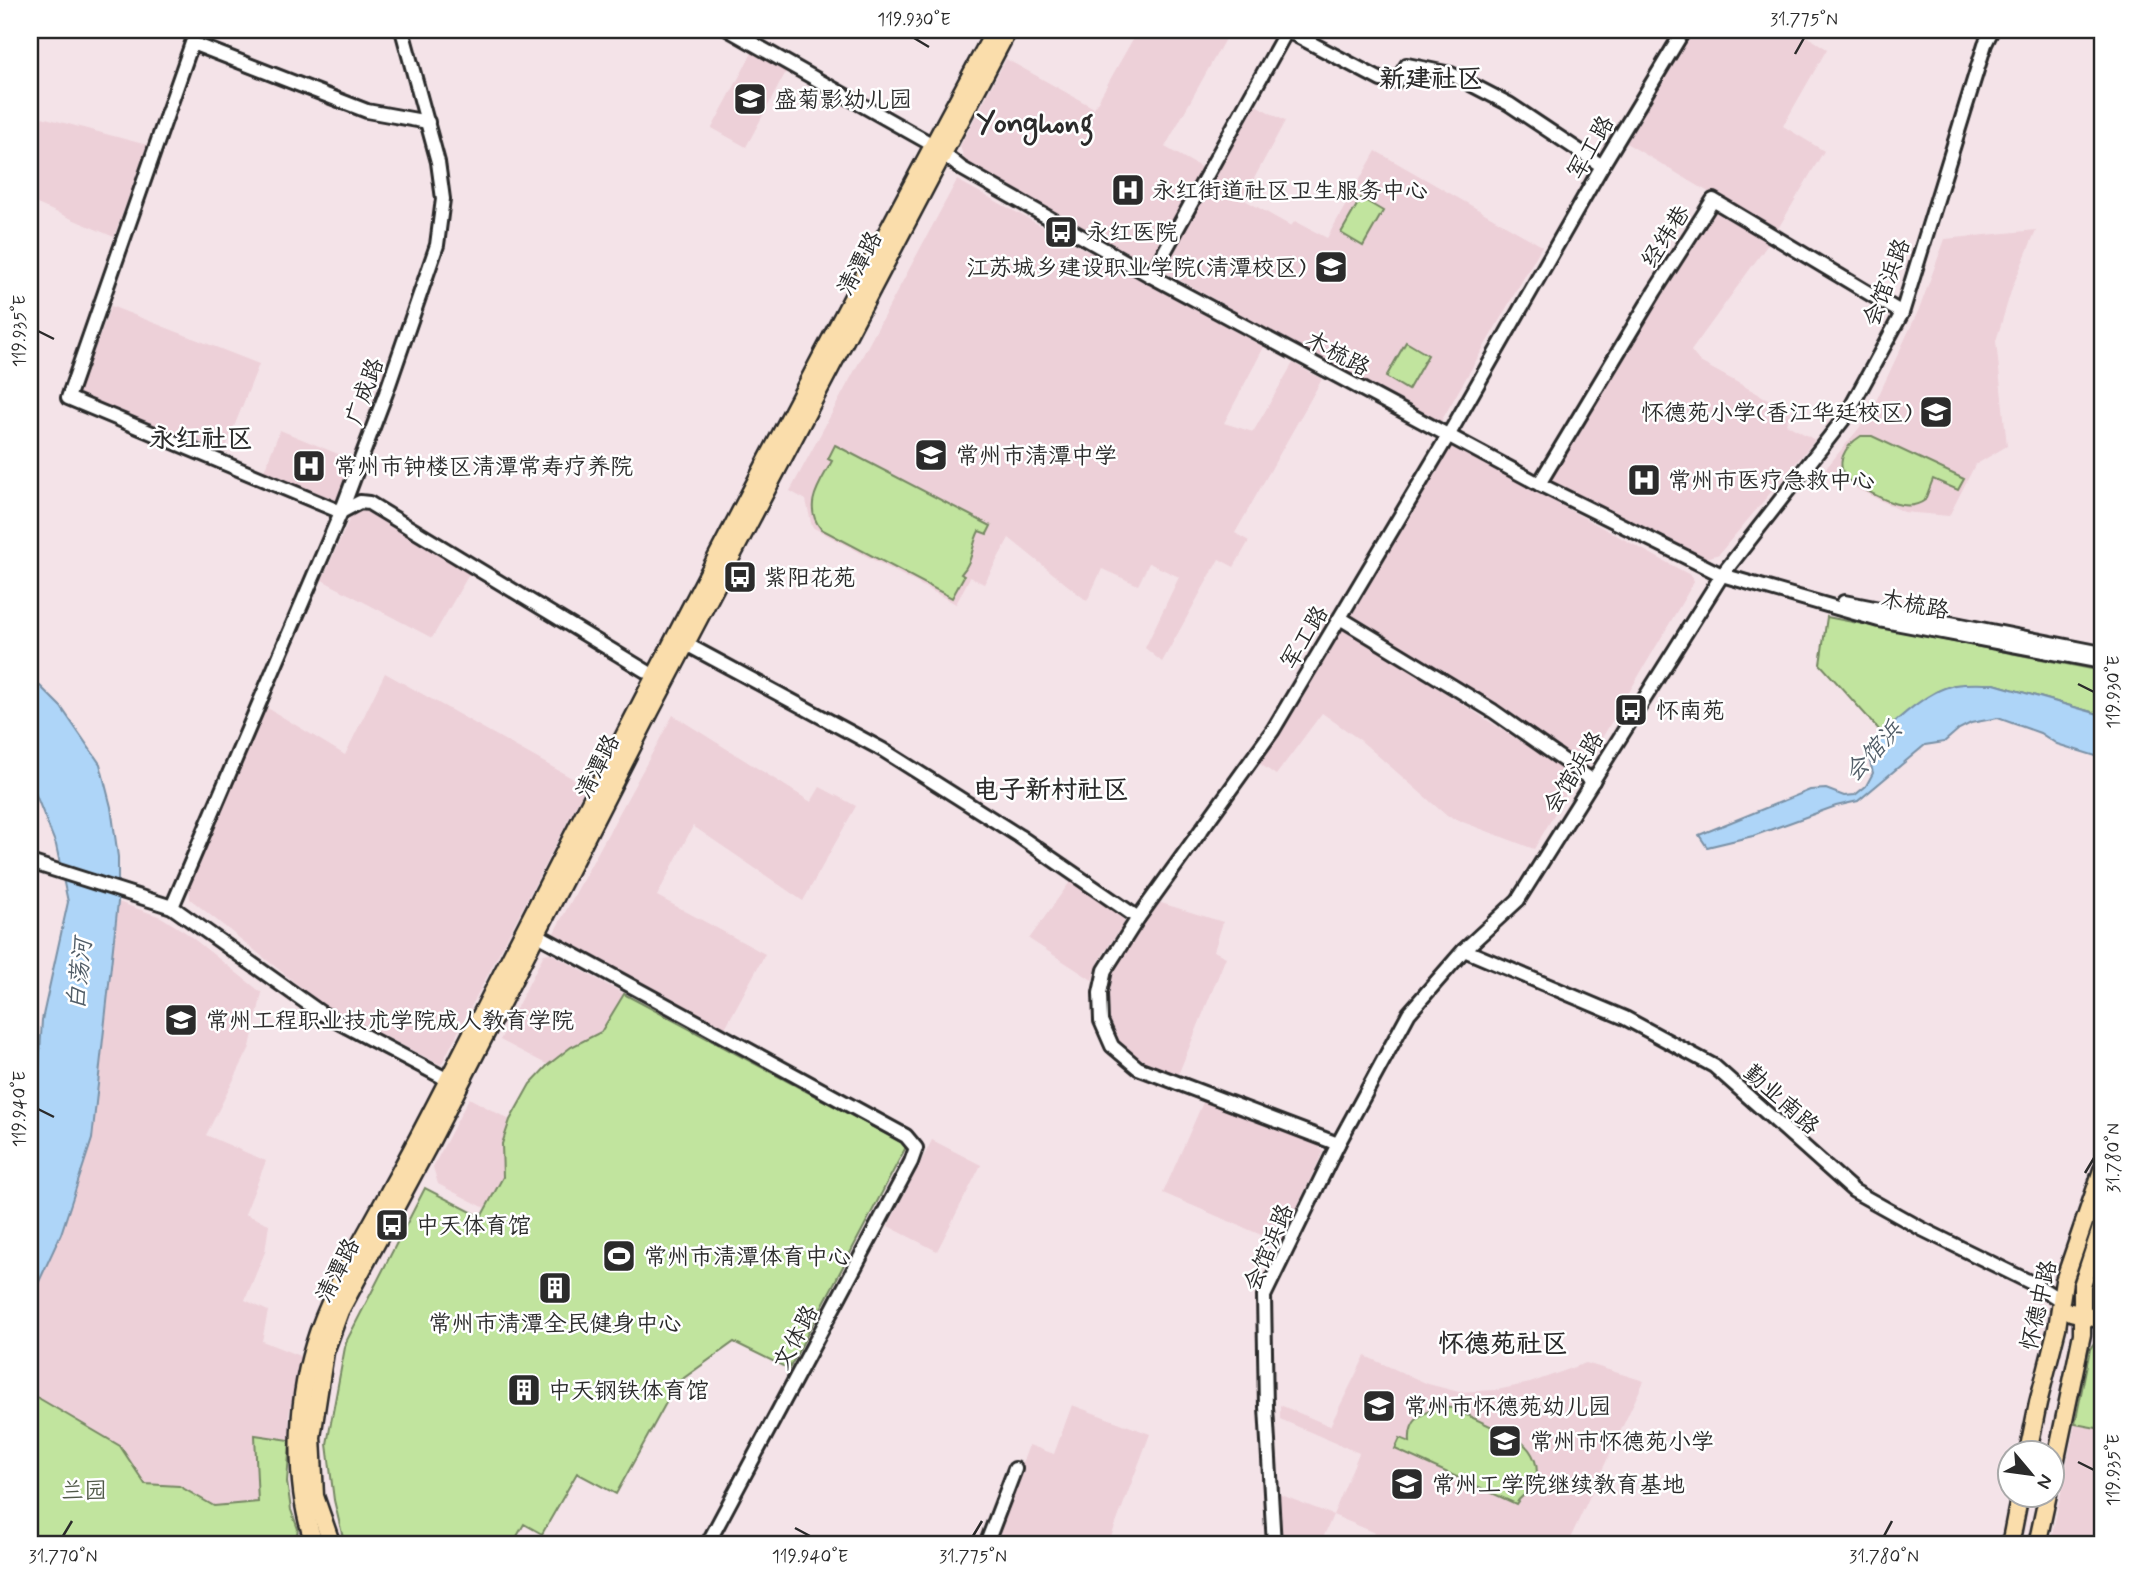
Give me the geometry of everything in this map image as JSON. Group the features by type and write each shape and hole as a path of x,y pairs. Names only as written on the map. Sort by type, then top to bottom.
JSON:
{"main road":[{"name":"清潭路","path":"315,1545 307,1524 303,1501 300,1450 302,1409 313,1349 328,1306 536,934 938,148 995,30"},
{"name":"清潭路","path":"332,1545 315,1496 312,1437 325,1352 340,1311 654,676 938,148 1008,30"},
{"name":"怀德中路","path":"2060,1438 2082,1334 2064,1281 2102,1170"},
{"name":"怀德中路","path":"2031,1438 2057,1328 2073,1308 2102,1225"},
{"path":"2073,1308 2102,1309"},
{"path":"2073,1308 2102,1320"},
{"path":"2010,1545 2017,1508"},
{"path":"2037,1545 2045,1508"}],"street":[{"name":"广成路","path":"172,906 341,512 437,245 443,199 438,162 402,30"},
{"name":"木梳路","path":"729,30 752,35 938,148 961,168 1151,276 1539,484 1722,575 1879,620 2102,662"},
{"path":"1151,276 1286,30 1381,80 1397,81 1407,65 1451,74 1509,104 1602,166"},
{"name":"军工路","path":"1338,1144 1138,1068 1112,1046 1101,1021 1100,993 1105,970 1138,918 1273,730 1684,30"},
{"name":"会馆浜路","path":"1274,1545 1266,1407 1264,1296 1338,1144 1409,1013 1464,950 1518,900 1722,575 1846,416 1902,313 1985,44 1992,30"},
{"path":"428,122 368,111 192,43 68,398 341,512 360,502 369,503 654,676"},
{"name":"经纬巷","path":"1539,484 1713,200 1902,313"},
{"name":"木梳路","path":"1722,575 1741,575 1846,603 2102,653"},
{"path":"1340,618 1493,711 1593,781"},
{"path":"686,644 883,750 1018,836 1138,918"},
{"path":"30,862 172,906 321,1013 454,1083"},
{"name":"文体路","path":"536,934 906,1136 916,1148 905,1174 707,1545"},
{"name":"勤业南路","path":"1464,950 1625,1018 1714,1066 1854,1191 1922,1229 2038,1286 2073,1308"},
{"path":"986,1545 1015,1469"}],"shaded area":[{"path":"1138,30 1230,30 1165,147 1204,169 1151,265 966,165 960,146 1006,59 1094,108"},
{"path":"1694,30 1797,30 1827,49 1783,126 1824,151 1776,232 1626,143"},
{"name":"盛菊影幼儿园","path":"753,51 787,70 746,147 712,128"},
{"path":"1252,103 1285,121 1243,199 1291,226 1295,221 1327,238 1376,151 1542,246 1439,425 1160,269"},
{"path":"42,117 147,145 114,237 30,201 30,157"},
{"path":"957,180 1264,347 1224,423 1253,432 1293,363 1322,379 1235,533 1249,541 1234,567 1219,559 1162,662 1145,648 1179,577 1149,563 1138,585 1102,569 1087,601 1009,538 984,584 970,577 956,604 812,527 806,500 790,491"},
{"path":"1716,208 1771,240 1691,351 1700,362 1791,412 1786,424 1815,440 1719,554 1704,559 1661,540 1546,479 1657,295"},
{"name":"怀德苑小学(香江华廷校区)","path":"2036,230 2012,288 1996,341 2007,446 1975,465 1949,516 1904,512 1823,472 1869,416 1920,307 1945,239"},
{"path":"111,306 259,364 224,452 77,394"},
{"name":"常州市钟楼区清潭常寿疗养院","path":"280,430 355,461 338,501 264,471"},
{"path":"1451,446 1692,576 1694,582 1585,767 1437,669 1354,620 1352,614"},
{"path":"360,507 366,508 471,571 432,638 322,580 353,511"},
{"path":"1344,628 1576,777 1534,849 1447,816 1360,740 1322,713 1276,775 1256,761"},
{"path":"385,673 586,786 441,1065 322,1004 190,899 189,883 266,707 345,755"},
{"path":"673,715 811,802 820,787 856,806 803,901 693,826 657,896 765,954 725,1028 551,938"},
{"path":"1072,879 1123,915 1124,923 1100,959 1092,980 1029,939"},
{"path":"118,902 161,917 185,932 262,993 250,1047 206,1135 266,1161 245,1214 269,1224 265,1252 245,1300 268,1311 262,1341 302,1357 289,1413 290,1440 255,1435 258,1502 214,1506 179,1486 145,1484 120,1446 30,1393 30,1302 61,1234 92,1139"},
{"path":"1158,902 1223,922 1214,951 1226,957 1178,1075 1141,1060 1116,1043 1107,1015 1110,976 1125,948"},
{"path":"550,953 624,994 601,1032 571,1047 548,1065 500,1040 544,954"},
{"path":"469,1098 510,1120 502,1144 503,1177 485,1208 438,1184 433,1167"},
{"path":"1204,1100 1318,1145 1323,1152 1280,1243 1163,1193"},
{"path":"932,1140 981,1165 937,1251 888,1226"},
{"path":"1365,1356 1428,1384 1459,1392 1497,1390 1530,1383 1586,1363 1644,1381 1567,1545 1404,1545 1333,1515 1359,1453 1280,1419 1280,1405 1330,1426"},
{"path":"1072,1405 1150,1434 1108,1545 992,1545 1029,1445 1054,1454"},
{"path":"2075,1424 2102,1429 2102,1545 2050,1545 2058,1508 2066,1508 2066,1468"},
{"path":"1279,1494 1333,1515 1320,1545 1281,1545"}],"green space":[{"path":"1361,198 1383,211 1363,246 1341,233"},
{"path":"1406,342 1428,355 1408,390 1386,377"},
{"path":"1861,436 1872,436 1964,479 1958,490 1933,479 1925,500 1916,504 1907,506 1887,501 1849,481 1844,475 1843,456 1850,445"},
{"path":"835,445 991,526 987,534 979,531 968,563 961,574 964,576 952,598 821,529 813,511 813,503 818,486 832,461 828,459"},
{"path":"1827,617 2102,671 2102,715 1994,684 1954,685 1936,692 1882,733 1820,664"},
{"name":"常州市清潭体育中心","path":"624,994 907,1145 789,1369 734,1342 677,1383 616,1494 577,1473 542,1534 524,1524 512,1545 357,1545 343,1538 334,1500 327,1444 346,1342 425,1188 481,1217 503,1177 502,1144 510,1120 530,1084 571,1047 601,1032"},
{"path":"2102,1332 2102,1429 2075,1424 2090,1349"},
{"name":"兰园","path":"30,1393 120,1446 145,1484 179,1486 214,1506 258,1502 255,1435 290,1440 287,1482 291,1510 298,1529 295,1545 30,1545"},
{"path":"1441,1407 1452,1408 1518,1439 1528,1449 1535,1461 1537,1474 1531,1488 1516,1504 1395,1449 1400,1438 1410,1442 1411,1428 1418,1418"}],"water":[{"name":"白荡河","path":"30,676 61,707 100,764 111,807 118,857 118,902 92,1139 61,1234 30,1301 30,1111 39,1069 42,1020 68,902 56,845 30,780"},
{"name":"会馆浜","path":"1960,684 1994,684 2102,715 2102,758 2057,744 2040,733 1998,718 1971,723 1944,742 1925,745 1858,801 1836,806 1753,836 1707,847 1699,835 1810,790 1826,789 1844,796 1855,795 1866,786 1873,773 1867,751 1884,732 1919,702 1944,688"}],"place":[{"name":"盛菊影幼儿园","path":"750,99"},
{"name":"永红街道社区卫生服务中心","path":"1128,190"},
{"name":"永红医院","path":"1061,232"},
{"name":"江苏城乡建设职业学院(清潭校区)","path":"1331,267"},
{"name":"怀德苑小学(香江华廷校区)","path":"1936,412"},
{"name":"常州市清潭中学","path":"931,455"},
{"name":"常州市钟楼区清潭常寿疗养院","path":"309,466"},
{"name":"常州市医疗急救中心","path":"1644,480"},
{"name":"紫阳花苑","path":"740,577"},
{"name":"怀南苑","path":"1631,710"},
{"name":"常州工程职业技术学院成人教育学院","path":"181,1020"},
{"name":"中天体育馆","path":"392,1225"},
{"name":"常州市清潭体育中心","path":"619,1256"},
{"name":"常州市清潭全民健身中心","path":"555,1288"},
{"name":"中天钢铁体育馆","path":"524,1390"},
{"name":"常州市怀德苑幼儿园","path":"1379,1406"},
{"name":"常州市怀德苑小学","path":"1505,1441"},
{"name":"常州工学院继续教育基地","path":"1407,1484"}],"district":[{"name":"新建社区","path":"1431,78"},
{"name":"Yonghong","path":"1035,122"},
{"name":"永红社区","path":"201,438"},
{"name":"电子新村社区","path":"1051,789"},
{"name":"怀德苑社区","path":"1503,1343"}]}
